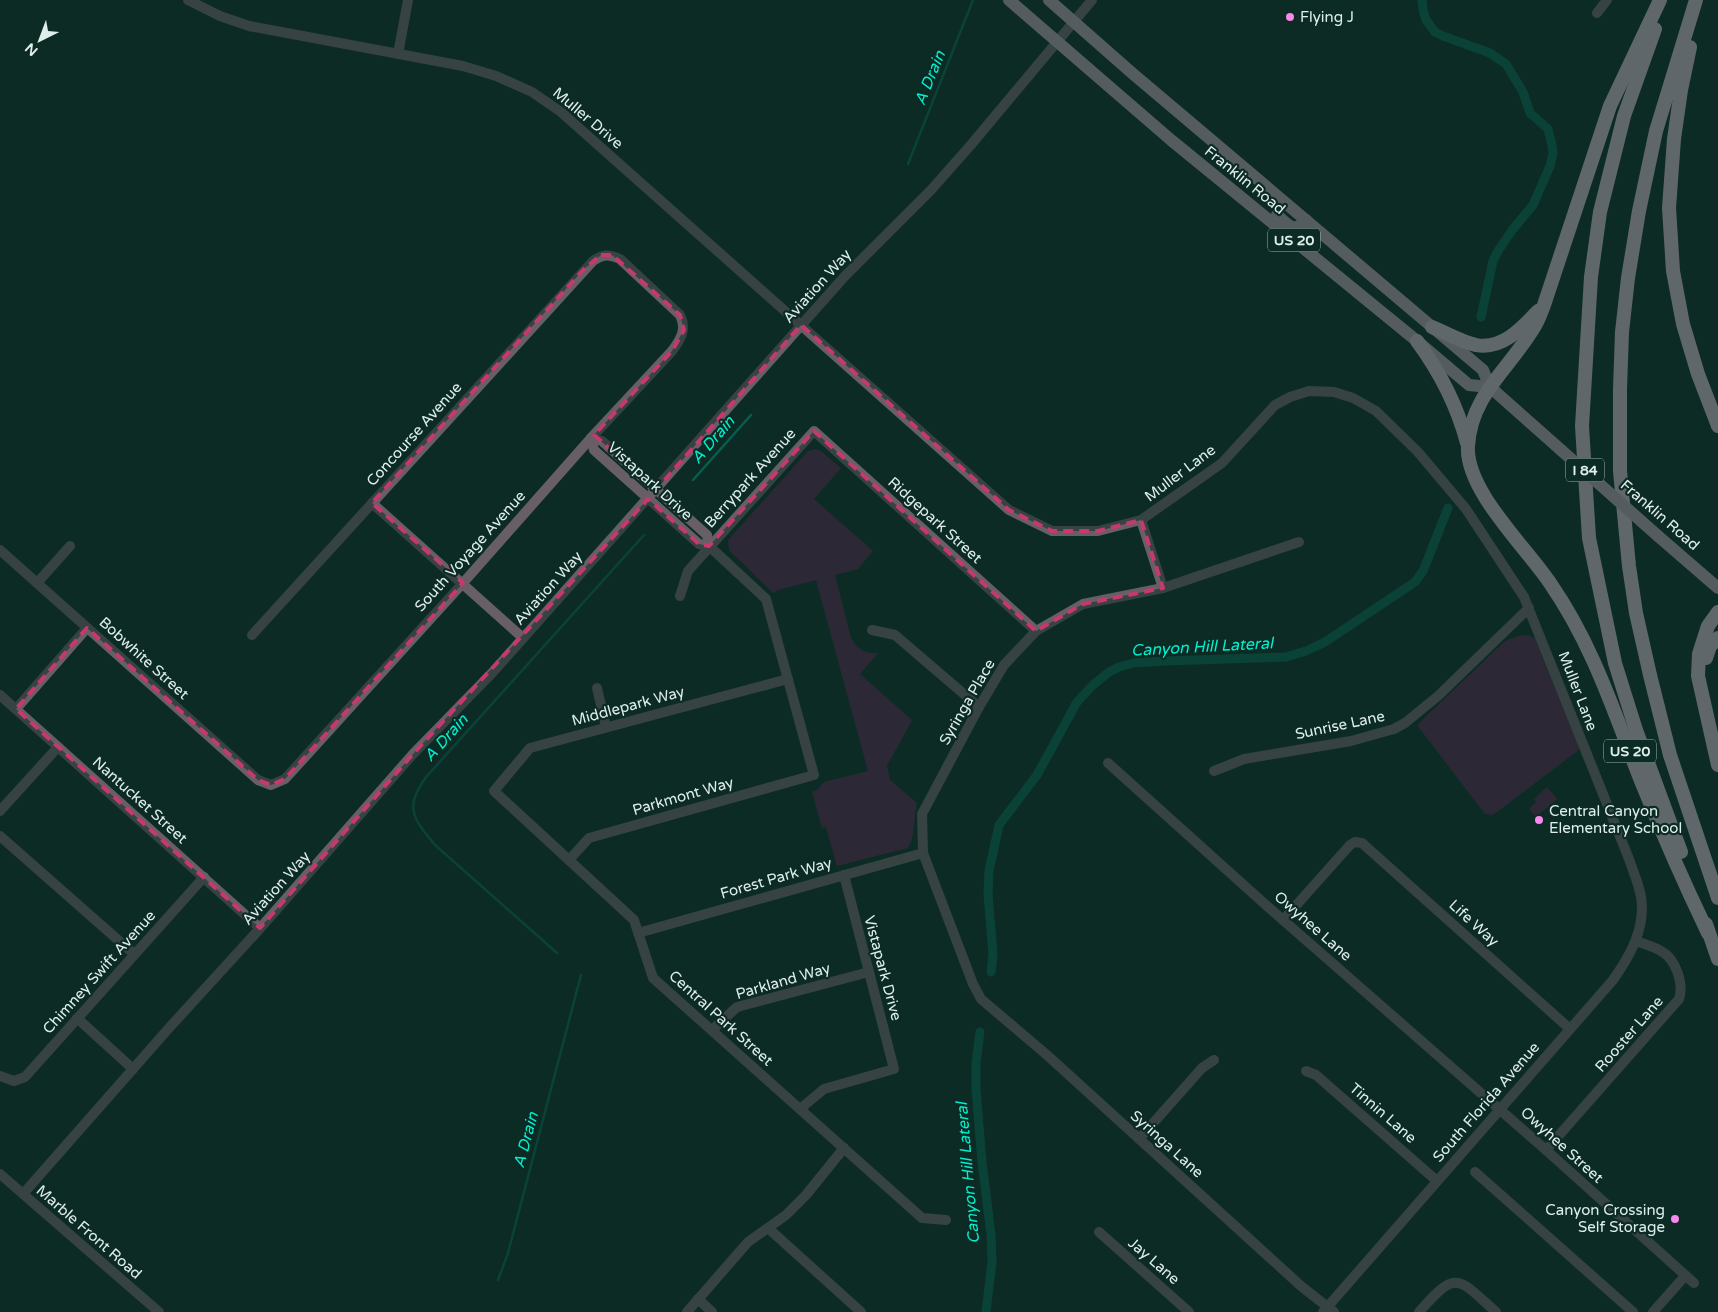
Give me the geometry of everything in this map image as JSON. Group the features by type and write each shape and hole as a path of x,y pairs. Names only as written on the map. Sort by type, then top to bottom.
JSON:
{"highway":[{"path":"1490,387 1534,329 1544,305 1610,106 1660,0"},
{"name":"I 84","path":"1665,0 1624,116 1600,212 1591,277 1582,426 1589,538 1615,663 1636,730 1718,959"},
{"path":"1698,0 1674,139 1669,208 1673,270 1683,324 1698,374 1718,426"},
{"name":"I 84","path":"1698,0 1656,131 1628,278 1620,370 1620,471 1629,566 1636,613 1650,675 1670,755 1718,898"},
{"path":"1432,327 1476,345 1494,344 1507,340 1544,305"},
{"name":"US 20","path":"1417,341 1432,361 1448,389 1461,420 1468,447"},
{"name":"US 20","path":"1490,387 1480,400 1474,417 1468,447 1468,457 1473,475 1486,499 1550,583 1586,642 1679,871 1708,933"},
{"path":"1718,612 1708,626 1699,654 1698,676 1718,764"},
{"path":"1707,714 1705,669 1707,655 1710,646 1718,638"}],"main road":[{"name":"US 20","path":"1010,0 1056,41"},
{"name":"US 20","path":"1049,0 1073,21"},
{"name":"Franklin Road","path":"1073,21 1483,370 1490,387 1718,588"},
{"name":"Franklin Road","path":"1056,41 1193,158 1469,385 1490,387"},
{"path":"1193,158 1227,174 1293,228 1302,226 1306,220"}],"street":[{"name":"Muller Drive","path":"188,0 220,16 249,26 463,66 496,76 532,92 560,112 801,325"},
{"path":"398,54 408,0"},
{"name":"Aviation Way","path":"23,1194 413,754 493,672 845,276 931,190 1092,0"},
{"path":"1597,13 1607,0"},
{"name":"South Voyage Avenue","path":"271,785 285,779 680,340 684,330 683,320 680,315 628,266 612,255 601,255"},
{"name":"Concourse Avenue","path":"252,635 584,268 601,255"},
{"name":"Muller Lane","path":"801,325 1009,510 1052,531 1098,531 1141,520 1222,462 1275,405 1290,397 1309,392 1334,392 1353,398 1376,411 1418,452 1466,509 1509,572 1529,608 1629,859 1641,897"},
{"name":"Berrypark Avenue","path":"680,596 688,571 814,431"},
{"name":"Ridgepark Street","path":"814,431 1036,631"},
{"name":"Vistapark Drive","path":"591,438 602,442 707,535 709,546"},
{"name":"Vistapark Drive","path":"591,438 594,450 700,544 709,546 766,599 814,775"},
{"path":"372,503 523,638"},
{"path":"1141,520 1163,588"},
{"name":"Syringa Place","path":"981,999 973,984 923,853 922,814 979,707 1004,665 1036,631 1083,604 1163,588 1299,542"},
{"path":"37,583 70,546"},
{"name":"Bobwhite Street","path":"0,550 258,780 271,785"},
{"name":"Sunrise Lane","path":"1214,771 1244,759 1351,740 1394,729 1406,723 1457,678 1529,608"},
{"path":"16,709 87,628"},
{"path":"872,630 895,635 979,707"},
{"name":"Middlepark Way","path":"494,791 530,748 788,679"},
{"path":"597,688 606,728"},
{"name":"Nantucket Street","path":"0,695 260,928"},
{"path":"0,811 58,747"},
{"name":"Owyhee Lane","path":"1108,763 1499,1110"},
{"name":"Parkmont Way","path":"569,860 589,838 814,775"},
{"name":"Central Park Street","path":"494,791 634,920 653,978 922,1218 946,1220"},
{"path":"0,836 134,954"},
{"name":"Life Way","path":"1283,920 1350,845 1355,842 1362,843 1570,1029"},
{"name":"Forest Park Way","path":"638,933 923,853"},
{"name":"Vistapark Drive","path":"800,1109 824,1089 894,1069 844,875"},
{"name":"Chimney Swift Avenue","path":"0,1076 14,1081 25,1077 204,877"},
{"name":"South Florida Avenue","path":"1328,1310 1437,1181 1613,980 1627,960 1636,941 1641,916 1641,897"},
{"name":"Rooster Lane","path":"1546,1150 1679,999 1681,988 1676,968 1672,961 1662,951 1636,941"},
{"name":"Parkland Way","path":"712,1030 737,1007 869,972"},
{"name":"Syringa Lane","path":"981,999 1047,1055 1328,1310"},
{"path":"78,1018 134,1068"},
{"path":"1139,1139 1202,1068 1214,1060"},
{"name":"Tinnin Lane","path":"1306,1072 1316,1075 1437,1181"},
{"name":"Owyhee Street","path":"1499,1110 1694,1283"},
{"path":"687,1312 748,1242 786,1215 806,1195 844,1148"},
{"path":"1475,1172 1633,1312"},
{"name":"Marble Front Road","path":"0,1174 159,1312"},
{"path":"768,1228 861,1312"},
{"name":"Jay Lane","path":"1099,1232 1189,1312"},
{"path":"1653,1312 1685,1276"},
{"path":"1419,1312 1439,1290 1455,1282 1465,1285 1496,1312"},
{"path":"698,1299 712,1312"}],"highlighted area":[{"path":"601,255 612,255 680,315 684,330 672,351 594,435 656,490 801,325 1009,510 1052,531 1098,531 1141,520 1163,588 1083,604 1036,631 814,431 709,546 699,544 648,499 413,754 260,928 16,709 87,628 258,780 271,785 285,779 463,583 372,503 584,269"}],"shaded area":[{"path":"816,449 841,468 814,499 873,551 858,569 835,575 851,638 856,646 862,650 869,653 878,653 860,674 912,720 887,766 890,780 917,803 911,843 908,848 837,866 826,827 822,828 812,792 817,790 824,782 868,771 816,580 773,593 729,550 728,540 808,451"},
{"path":"1529,635 1535,639 1580,749 1493,815 1485,814 1417,725 1505,641 1518,636"},
{"path":"1547,787 1557,799 1536,817 1529,809 1536,802 1534,799"}],"waterway":[{"name":"A Drain","path":"908,164 973,0"},
{"name":"Canyon Hill Lateral","path":"1422,0 1426,20 1435,32 1490,53 1506,64 1523,92 1530,113 1548,129 1552,145 1553,153 1550,166 1533,205 1513,229 1493,261 1481,317"},
{"name":"A Drain","path":"693,480 751,415"},
{"name":"Canyon Hill Lateral","path":"991,972 993,954 988,894 989,871 999,825 1037,775 1077,702 1093,685 1109,672 1134,663 1286,657 1306,651 1325,642 1415,582 1423,571 1448,508"},
{"name":"A Drain","path":"557,953 435,845 416,819 413,804 415,796 427,776 644,535"},
{"name":"A Drain","path":"498,1280 508,1253 581,975"},
{"name":"Canyon Hill Lateral","path":"980,1032 976,1063 976,1089 992,1262 986,1312"}],"place":[{"name":"Flying J","path":"1290,17"},
{"name":"Central Canyon Elementary School","path":"1539,820"},
{"name":"Canyon Crossing Self Storage","path":"1675,1219"}]}
